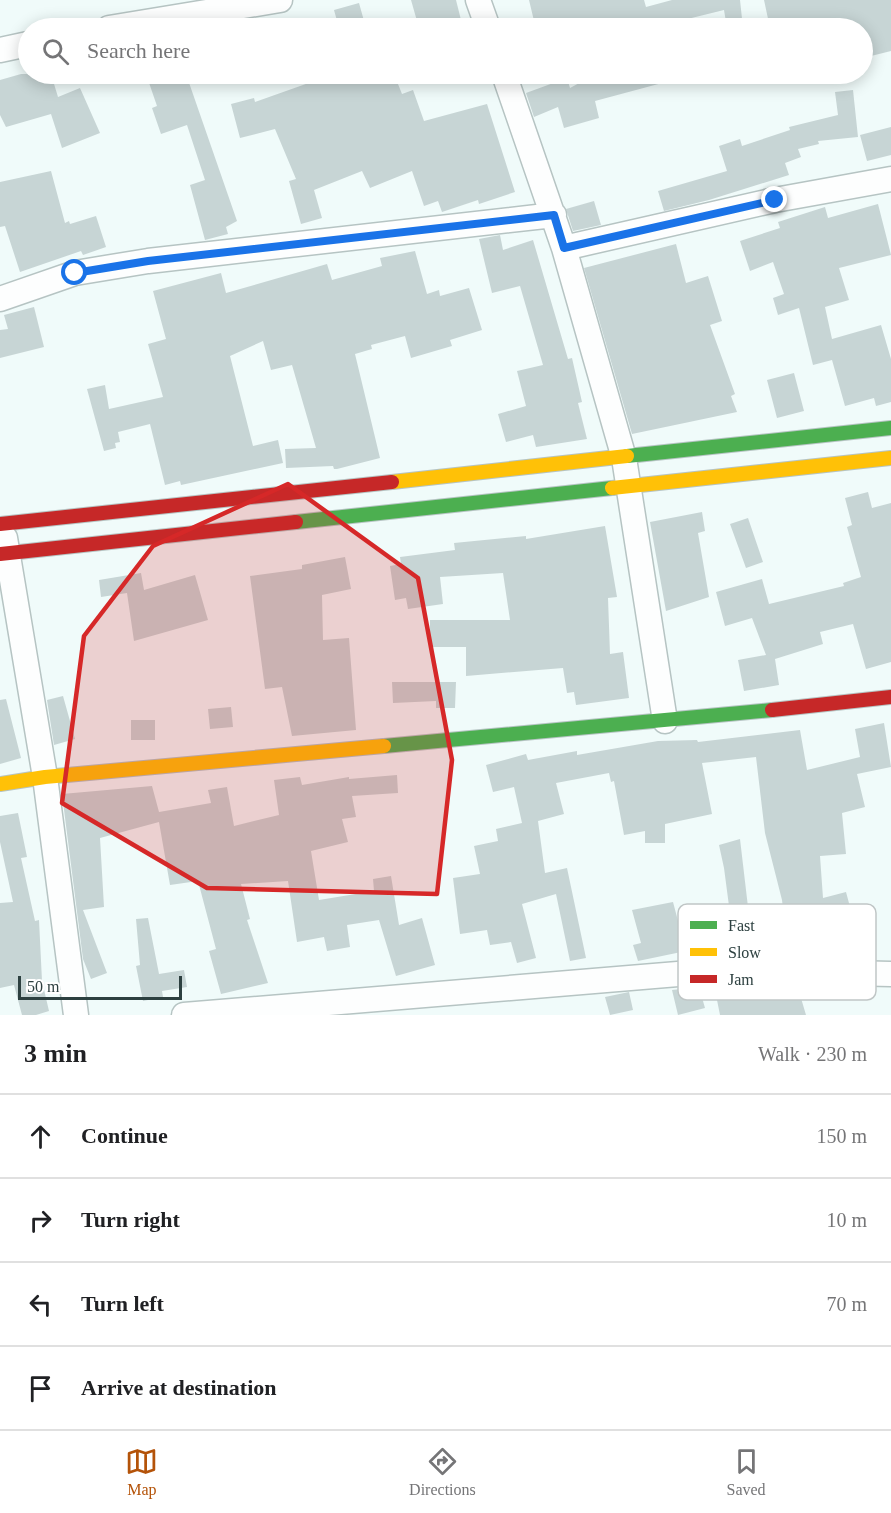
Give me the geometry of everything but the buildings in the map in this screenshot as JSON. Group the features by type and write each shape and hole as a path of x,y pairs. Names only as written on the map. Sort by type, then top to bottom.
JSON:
{"street":[{"path":"170,18 280,0"},
{"path":"478,0 484,18"},
{"path":"0,50 18,46"},
{"path":"508,84 554,215 624,458 665,722"},
{"path":"564,248 775,200 891,179"},
{"path":"0,299 75,273 148,261 554,215"},
{"path":"76,1015 45,777 4,554 1,520 624,458 891,428"},
{"path":"4,554 891,458"},
{"path":"0,784 45,777 665,722 891,697"},
{"path":"183,1015 678,974"},
{"path":"876,974 891,974"}],"highlighted area":[{"path":"288,484 418,578 452,760 437,894 207,888 62,803 84,636 153,546"}],"traffic: fast":[{"path":"627,456 891,428"},
{"path":"296,522 612,488"},
{"path":"384,746 772,710"}],"traffic: slow":[{"path":"392,482 627,456"},
{"path":"612,488 891,458"},
{"path":"0,784 45,777 384,746"}],"traffic: jam":[{"path":"0,524 392,482"},
{"path":"0,554 296,522"},
{"path":"772,710 891,697"}],"route":[{"path":"75,273 148,261 554,215 564,248 775,200"}]}
